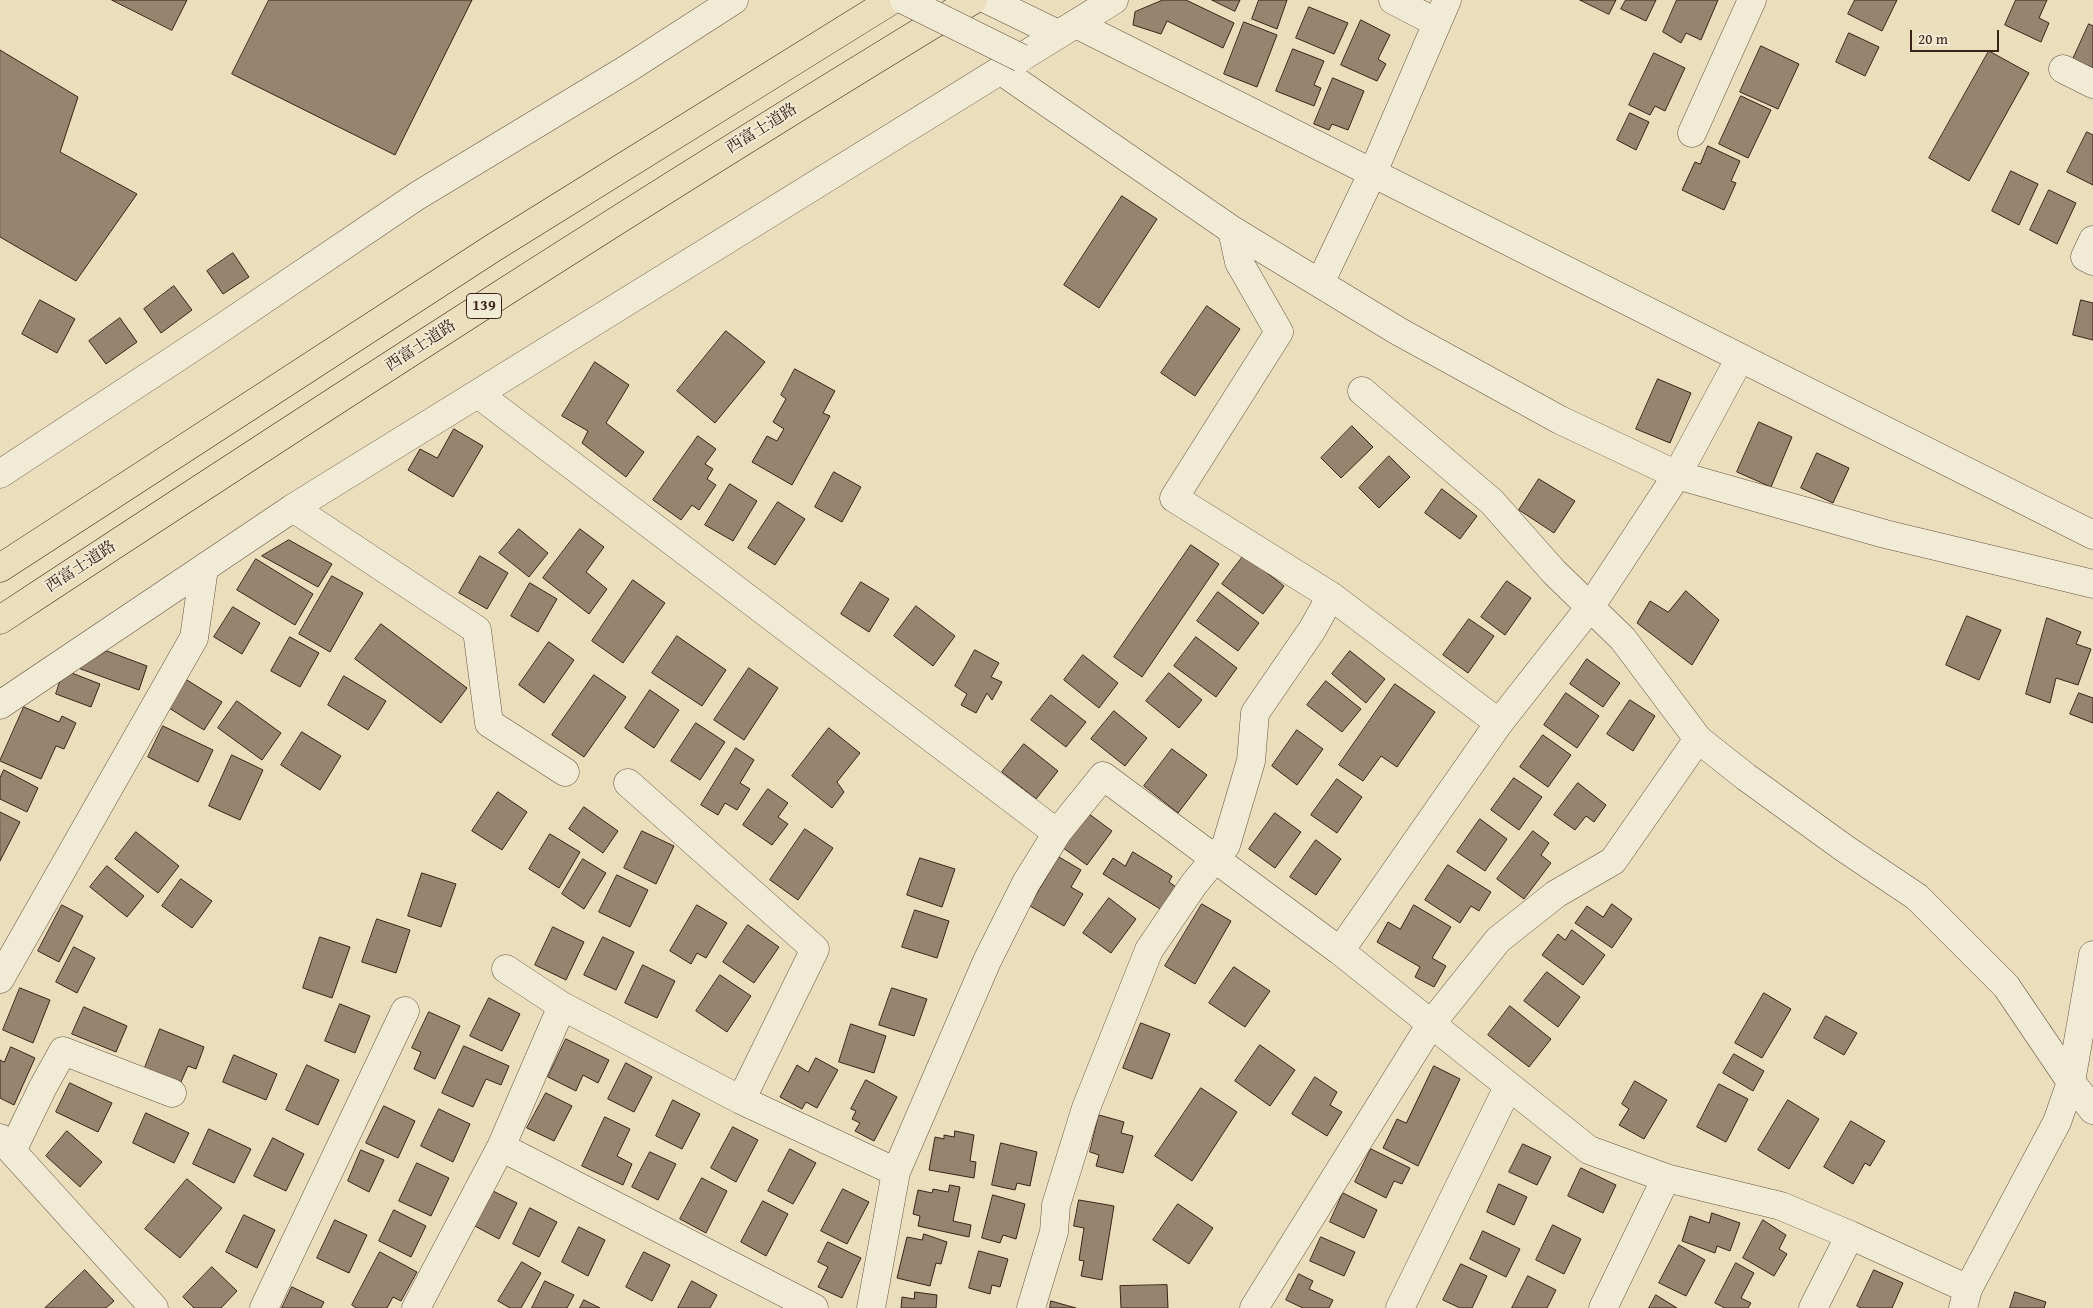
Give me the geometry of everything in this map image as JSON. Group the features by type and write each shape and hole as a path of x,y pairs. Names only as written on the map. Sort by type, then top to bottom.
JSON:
{"highway":[{"name":"139","path":"0,568 492,248 892,0"},
{"name":"西富士道路","path":"0,620 598,232 973,0"}],"street":[{"path":"0,474 204,340 417,196 627,69 734,0"},
{"path":"904,0 1011,64 1232,230 1398,331 1560,420 1677,475 1885,534 2093,584"},
{"path":"988,0 1067,29 1373,172 2093,536"},
{"path":"0,705 293,508 1114,0"},
{"path":"1320,283 1373,172 1442,11 1393,0"},
{"path":"1692,133 1752,0"},
{"path":"2063,69 2093,84"},
{"path":"1232,230 1239,262 1278,332 1174,498 1331,596 1499,723"},
{"path":"2093,240 2085,257 2093,260"},
{"path":"1340,951 1499,723 1590,607 1677,475 1740,358"},
{"path":"1362,392 1492,502 1554,572 1623,639 1698,739 1836,843 1917,897 2006,986 2071,1082 2093,1110"},
{"path":"478,394 1057,833"},
{"path":"293,508 477,630 489,723 565,772"},
{"path":"0,979 194,638 204,568"},
{"path":"1032,1308 1054,1232 1056,1205 1086,1108 1149,950 1194,884 1226,845 1251,761 1255,714 1312,630 1331,596"},
{"path":"1254,1308 1431,1024 1498,940 1556,894 1613,861 1698,739"},
{"path":"871,1308 896,1172 987,961 1026,883 1057,833 1103,776 1340,951 1589,1150 1666,1178 1781,1206 1850,1234 1965,1298 2057,1122 2071,1082 2092,970"},
{"path":"628,783 815,949 742,1100"},
{"path":"506,969 562,1006 742,1100 896,1172"},
{"path":"416,1308 501,1147 562,1006"},
{"path":"264,1308 405,1011"},
{"path":"154,1308 6,1145 64,1051 172,1094"},
{"path":"1400,1308 1508,1087"},
{"path":"501,1147 814,1308"},
{"path":"1603,1308 1666,1178"},
{"path":"1813,1308 1850,1234"}],"building":[{"path":"112,0 187,0 172,30"},
{"path":"269,0 472,0 395,155 232,74"},
{"path":"1163,0 1186,0 1234,23 1223,48 1167,21 1161,34 1133,25 1135,12"},
{"path":"1212,0 1240,0 1235,11"},
{"path":"1259,0 1287,0 1277,29 1252,19"},
{"path":"1580,0 1616,0 1609,14"},
{"path":"1626,0 1656,0 1646,21 1621,9"},
{"path":"1677,0 1718,0 1701,40 1686,33 1681,43 1663,32"},
{"path":"1855,0 1897,0 1882,31 1848,14"},
{"path":"2016,0 2047,0 2039,18 2049,23 2041,42 2005,25"},
{"path":"1309,7 1348,23 1334,54 1296,38"},
{"path":"1361,20 1390,35 1378,59 1386,64 1377,81 1341,65"},
{"path":"1244,22 1277,35 1257,87 1224,74"},
{"path":"2089,24 2093,26 2093,68 2073,59"},
{"path":"1849,33 1879,47 1865,76 1836,62"},
{"path":"1761,46 1799,64 1778,109 1740,92"},
{"path":"1293,49 1324,61 1314,85 1321,88 1314,106 1276,91"},
{"path":"0,50 78,97 60,152 137,194 76,281 0,237"},
{"path":"1989,51 2029,73 1969,181 1929,158"},
{"path":"1654,53 1685,68 1665,111 1655,106 1650,115 1629,105"},
{"path":"1333,78 1364,91 1348,130 1332,124 1329,130 1314,124"},
{"path":"1741,96 1771,110 1748,158 1719,144"},
{"path":"1630,113 1649,122 1636,150 1617,140"},
{"path":"2087,132 2093,135 2093,185 2067,172"},
{"path":"1708,146 1740,161 1731,181 1736,183 1724,210 1682,190 1695,162 1700,164"},
{"path":"2011,171 2038,184 2019,225 1992,211"},
{"path":"2049,190 2076,203 2057,244 2030,230"},
{"path":"1122,196 1157,219 1099,308 1064,285"},
{"path":"233,253 249,277 223,294 207,271"},
{"path":"174,286 192,310 161,333 144,309"},
{"path":"40,300 75,319 57,353 22,334"},
{"path":"2081,300 2093,303 2093,340 2073,335"},
{"path":"1207,306 1240,329 1195,396 1161,373"},
{"path":"120,318 137,342 106,364 89,341"},
{"path":"726,331 765,362 715,423 677,391"},
{"path":"595,362 629,385 606,423 644,452 626,477 582,443 588,431 562,416"},
{"path":"795,369 835,391 823,413 830,416 792,485 752,462 767,436 777,441 784,429 773,422 786,399 781,395"},
{"path":"1658,379 1691,393 1670,443 1636,429"},
{"path":"1759,422 1792,437 1771,487 1737,472"},
{"path":"1352,426 1373,447 1341,478 1321,458"},
{"path":"454,429 483,446 453,497 408,470 420,449 437,458"},
{"path":"698,436 716,449 705,464 713,469 707,479 716,485 699,510 692,505 681,520 653,500"},
{"path":"1817,453 1849,468 1833,503 1801,488"},
{"path":"1389,456 1410,477 1379,508 1359,488"},
{"path":"834,472 861,487 842,522 815,507"},
{"path":"1539,479 1575,501 1554,533 1519,510"},
{"path":"730,484 757,501 733,541 705,525"},
{"path":"1442,489 1477,516 1460,539 1425,513"},
{"path":"778,502 805,519 775,565 748,548"},
{"path":"519,529 548,553 529,577 499,553"},
{"path":"580,529 604,547 586,572 607,589 589,614 543,578"},
{"path":"289,540 332,564 318,587 262,556"},
{"path":"1191,545 1219,564 1142,677 1114,657"},
{"path":"1244,555 1284,586 1263,614 1222,584"},
{"path":"480,556 508,573 487,609 459,593"},
{"path":"256,559 313,594 295,625 237,590"},
{"path":"332,576 363,593 330,652 299,634"},
{"path":"633,580 665,603 623,663 592,641"},
{"path":"1507,581 1531,598 1505,635 1481,617"},
{"path":"861,582 889,599 869,632 841,614"},
{"path":"530,583 557,599 538,632 511,616"},
{"path":"1686,591 1719,620 1692,665 1637,623 1650,601 1668,612"},
{"path":"1218,592 1259,623 1238,651 1197,621"},
{"path":"916,606 955,636 933,666 894,636"},
{"path":"233,607 260,623 242,654 214,637"},
{"path":"1967,616 2001,630 1979,680 1946,665"},
{"path":"2047,618 2081,632 2076,644 2091,649 2078,685 2056,678 2050,703 2026,694"},
{"path":"1469,619 1494,636 1468,673 1443,655"},
{"path":"381,624 467,688 441,723 355,659"},
{"path":"677,636 726,670 702,706 652,673"},
{"path":"290,637 319,653 300,687 271,671"},
{"path":"1196,637 1237,668 1216,697 1174,666"},
{"path":"549,642 574,660 544,703 519,685"},
{"path":"975,650 999,663 991,677 1002,682 992,700 987,693 976,713 961,705 967,694 955,686"},
{"path":"107,651 147,666 139,690 78,668"},
{"path":"1350,651 1385,679 1366,703 1332,674"},
{"path":"1083,655 1118,683 1099,708 1064,680"},
{"path":"1587,659 1620,683 1603,707 1570,684"},
{"path":"749,668 778,688 744,740 714,720"},
{"path":"64,670 100,684 91,707 56,694"},
{"path":"1169,673 1202,700 1179,728 1146,701"},
{"path":"594,675 626,697 584,757 552,735"},
{"path":"344,676 386,701 368,730 328,705"},
{"path":"187,680 222,702 204,730 169,708"},
{"path":"1326,681 1361,709 1342,732 1307,705"},
{"path":"1395,684 1435,712 1397,767 1381,756 1363,781 1339,765"},
{"path":"650,690 679,710 654,748 625,728"},
{"path":"1566,693 1599,716 1577,748 1544,725"},
{"path":"2079,693 2093,698 2093,723 2070,714"},
{"path":"1051,695 1086,722 1066,747 1031,720"},
{"path":"1630,700 1655,716 1633,751 1607,734"},
{"path":"237,701 281,733 262,760 218,728"},
{"path":"24,707 59,722 62,716 76,723 64,749 56,746 41,779 0,761"},
{"path":"1114,711 1147,738 1125,766 1091,739"},
{"path":"696,723 725,742 700,780 671,761"},
{"path":"163,726 213,750 198,782 148,757"},
{"path":"829,728 860,753 837,782 844,792 832,808 792,776"},
{"path":"1297,730 1323,749 1297,785 1272,766"},
{"path":"302,732 341,756 320,790 281,765"},
{"path":"1543,735 1571,755 1548,787 1520,767"},
{"path":"1024,744 1058,771 1036,799 1002,772"},
{"path":"736,748 754,760 740,783 750,789 737,810 725,803 718,815 701,805"},
{"path":"1172,749 1207,775 1178,813 1144,786"},
{"path":"232,755 263,770 240,820 209,806"},
{"path":"4,770 38,788 27,812 0,799 0,778"},
{"path":"1514,778 1542,797 1519,830 1491,810"},
{"path":"1337,779 1362,797 1337,833 1311,815"},
{"path":"1578,783 1606,805 1594,822 1586,816 1575,830 1554,815"},
{"path":"768,789 788,803 778,817 788,824 772,845 743,825"},
{"path":"498,792 527,812 502,850 472,831"},
{"path":"584,807 618,831 603,853 569,829"},
{"path":"1085,811 1112,831 1087,865 1059,845"},
{"path":"0,812 20,822 0,861"},
{"path":"1275,813 1301,832 1275,868 1249,849"},
{"path":"1480,819 1507,839 1485,871 1457,852"},
{"path":"805,829 833,848 798,900 770,880"},
{"path":"642,831 674,846 656,884 624,868"},
{"path":"1533,831 1549,843 1541,855 1551,863 1524,899 1497,879"},
{"path":"136,832 179,866 158,893 115,859"},
{"path":"550,834 580,852 559,888 529,869"},
{"path":"1316,840 1341,859 1316,895 1290,877"},
{"path":"1133,852 1172,876 1169,882 1176,887 1162,910 1103,874 1113,858 1125,866"},
{"path":"1059,857 1081,870 1071,887 1083,894 1064,926 1030,906"},
{"path":"920,858 955,869 942,907 907,895"},
{"path":"583,859 606,873 584,909 562,894"},
{"path":"1448,865 1491,892 1479,911 1471,906 1460,923 1425,900"},
{"path":"107,866 144,896 127,917 90,887"},
{"path":"422,873 456,884 441,927 408,916"},
{"path":"617,875 648,890 630,927 599,912"},
{"path":"181,879 212,901 192,928 162,906"},
{"path":"1109,898 1136,919 1111,953 1083,933"},
{"path":"1202,904 1231,921 1195,984 1165,966"},
{"path":"1612,904 1632,919 1612,948 1575,923 1587,906 1603,917"},
{"path":"62,905 83,916 59,962 38,951"},
{"path":"697,905 727,923 706,958 697,953 691,964 670,951"},
{"path":"1414,905 1451,927 1432,958 1446,966 1434,987 1415,977 1420,967 1377,942 1388,922 1400,929"},
{"path":"915,910 949,921 937,958 902,947"},
{"path":"377,919 410,930 396,973 362,962"},
{"path":"748,925 779,947 754,983 723,962"},
{"path":"553,927 584,942 566,980 535,965"},
{"path":"1572,930 1605,955 1583,985 1542,955 1558,934 1565,940"},
{"path":"320,937 350,947 332,998 303,988"},
{"path":"603,937 634,952 616,990 584,975"},
{"path":"74,947 95,958 77,993 56,982"},
{"path":"643,965 675,981 657,1018 625,1003"},
{"path":"1234,967 1270,991 1245,1027 1209,1003"},
{"path":"1547,972 1580,997 1558,1027 1524,1001"},
{"path":"720,975 751,996 727,1032 696,1011"},
{"path":"20,988 50,1000 33,1043 3,1030"},
{"path":"892,988 927,999 914,1036 879,1025"},
{"path":"1764,993 1791,1009 1762,1058 1735,1043"},
{"path":"489,998 520,1014 502,1051 470,1036"},
{"path":"340,1004 370,1016 355,1053 325,1041"},
{"path":"1510,1006 1551,1039 1529,1067 1488,1035"},
{"path":"84,1007 127,1026 116,1052 72,1034"},
{"path":"429,1012 460,1026 435,1079 414,1069 421,1052 412,1048"},
{"path":"1826,1016 1857,1033 1844,1055 1814,1038"},
{"path":"1141,1023 1170,1034 1152,1079 1123,1068"},
{"path":"851,1024 886,1036 874,1073 839,1062"},
{"path":"160,1029 204,1047 196,1069 188,1066 180,1084 144,1070"},
{"path":"566,1039 609,1060 598,1083 583,1075 576,1091 548,1077"},
{"path":"1260,1045 1295,1070 1270,1106 1235,1081"},
{"path":"464,1046 509,1066 501,1085 486,1079 473,1107 442,1093"},
{"path":"11,1047 35,1058 14,1105 0,1098 0,1060 4,1062"},
{"path":"1734,1054 1764,1071 1753,1091 1723,1073"},
{"path":"234,1055 277,1074 266,1100 223,1082"},
{"path":"816,1058 838,1070 817,1108 806,1102 802,1109 780,1097 797,1065 808,1072"},
{"path":"626,1063 652,1077 634,1112 608,1099"},
{"path":"307,1065 339,1080 318,1125 286,1110"},
{"path":"1434,1066 1460,1079 1418,1166 1383,1148 1397,1119 1406,1123"},
{"path":"1315,1077 1337,1092 1330,1105 1342,1112 1327,1136 1292,1114"},
{"path":"866,1080 897,1097 874,1141 855,1131 860,1123 852,1119 856,1111 851,1109"},
{"path":"1635,1081 1667,1100 1644,1139 1619,1125 1629,1109 1622,1104"},
{"path":"70,1083 112,1103 98,1132 56,1112"},
{"path":"1719,1084 1748,1099 1726,1142 1697,1127"},
{"path":"1201,1088 1237,1112 1192,1181 1155,1156"},
{"path":"546,1093 572,1106 554,1141 527,1128"},
{"path":"673,1100 700,1114 682,1149 656,1136"},
{"path":"1788,1100 1819,1119 1789,1169 1758,1150"},
{"path":"384,1106 415,1121 398,1158 366,1143"},
{"path":"439,1109 470,1124 453,1162 421,1146"},
{"path":"146,1113 189,1133 174,1163 133,1143"},
{"path":"1099,1115 1124,1122 1121,1133 1133,1136 1123,1173 1096,1166 1099,1155 1090,1152"},
{"path":"605,1117 630,1129 617,1156 632,1164 623,1185 582,1166"},
{"path":"1851,1121 1885,1141 1870,1166 1865,1163 1853,1184 1824,1167"},
{"path":"733,1127 758,1140 736,1182 711,1168"},
{"path":"209,1129 251,1149 234,1183 193,1164"},
{"path":"67,1131 102,1162 80,1187 46,1156"},
{"path":"955,1131 974,1135 970,1161 976,1162 974,1178 929,1170 935,1137 944,1139 944,1135 954,1137"},
{"path":"273,1138 304,1154 286,1191 254,1176"},
{"path":"1001,1143 1037,1152 1030,1186 1017,1183 1015,1190 992,1185"},
{"path":"1523,1144 1551,1157 1537,1185 1509,1172"},
{"path":"790,1149 816,1163 793,1204 768,1191"},
{"path":"1371,1149 1410,1168 1402,1184 1394,1181 1386,1198 1355,1182"},
{"path":"361,1150 384,1160 369,1192 348,1181"},
{"path":"650,1152 676,1164 658,1200 632,1187"},
{"path":"417,1163 449,1178 431,1216 399,1201"},
{"path":"1581,1168 1616,1185 1603,1213 1568,1196"},
{"path":"702,1178 727,1191 706,1233 680,1219"},
{"path":"187,1179 222,1208 180,1258 145,1229"},
{"path":"1499,1184 1527,1197 1514,1225 1487,1212"},
{"path":"950,1185 960,1187 953,1221 971,1225 969,1237 918,1226 920,1216 913,1214 918,1190 932,1193 933,1189 948,1192"},
{"path":"843,1189 869,1202 847,1244 821,1231"},
{"path":"491,1190 517,1203 499,1239 473,1225"},
{"path":"1343,1193 1377,1210 1364,1238 1330,1222"},
{"path":"993,1195 1025,1204 1016,1239 1003,1235 1000,1243 982,1238"},
{"path":"1079,1200 1114,1206 1102,1280 1081,1276 1084,1261 1079,1260 1084,1228 1074,1226"},
{"path":"763,1201 788,1214 766,1256 741,1242"},
{"path":"1178,1204 1213,1228 1189,1264 1153,1240"},
{"path":"530,1208 557,1222 539,1257 513,1244"},
{"path":"394,1210 426,1226 411,1257 379,1241"},
{"path":"1712,1213 1740,1223 1730,1251 1717,1246 1715,1253 1682,1241 1690,1216 1709,1223"},
{"path":"244,1215 275,1230 257,1268 226,1252"},
{"path":"335,1220 367,1235 349,1273 317,1258"},
{"path":"1763,1220 1786,1235 1779,1249 1787,1254 1774,1276 1743,1258"},
{"path":"1553,1225 1581,1239 1564,1274 1536,1260"},
{"path":"579,1227 605,1240 588,1276 562,1262"},
{"path":"1483,1231 1520,1249 1506,1277 1470,1259"},
{"path":"924,1234 947,1242 941,1264 936,1263 930,1286 897,1278 907,1237 922,1240"},
{"path":"1321,1237 1355,1252 1344,1276 1310,1261"},
{"path":"828,1242 861,1258 842,1298 818,1287 828,1267 818,1262"},
{"path":"1679,1245 1705,1260 1686,1296 1659,1283"},
{"path":"979,1251 1008,1259 1000,1287 992,1285 990,1294 969,1288"},
{"path":"380,1252 417,1272 401,1301 393,1297 387,1308 356,1308 352,1305"},
{"path":"644,1252 670,1265 652,1301 626,1287"},
{"path":"522,1262 541,1273 521,1308 510,1308 498,1301"},
{"path":"1736,1263 1754,1273 1741,1298 1751,1303 1748,1308 1725,1308 1715,1303"},
{"path":"1461,1264 1487,1276 1472,1308 1460,1308 1443,1300"},
{"path":"212,1267 237,1291 221,1308 194,1308 183,1297"},
{"path":"85,1270 114,1301 106,1308 45,1308"},
{"path":"1874,1270 1903,1283 1892,1308 1861,1308 1857,1306"},
{"path":"1299,1274 1313,1281 1309,1289 1333,1300 1329,1308 1303,1308 1286,1300"},
{"path":"1528,1276 1556,1290 1547,1308 1512,1308"},
{"path":"545,1281 574,1295 567,1308 532,1308"},
{"path":"692,1281 717,1295 710,1308 678,1308"},
{"path":"1167,1285 1168,1308 1121,1308 1120,1286"},
{"path":"292,1287 324,1302 321,1308 282,1308"},
{"path":"915,1292 937,1295 936,1308 901,1308 902,1297 914,1299"},
{"path":"2015,1292 2046,1302 2044,1308 2010,1308"},
{"path":"1656,1295 1677,1308 1649,1308"},
{"path":"584,1300 600,1308 580,1308"},
{"path":"1051,1301 1076,1308 1050,1308"}]}
